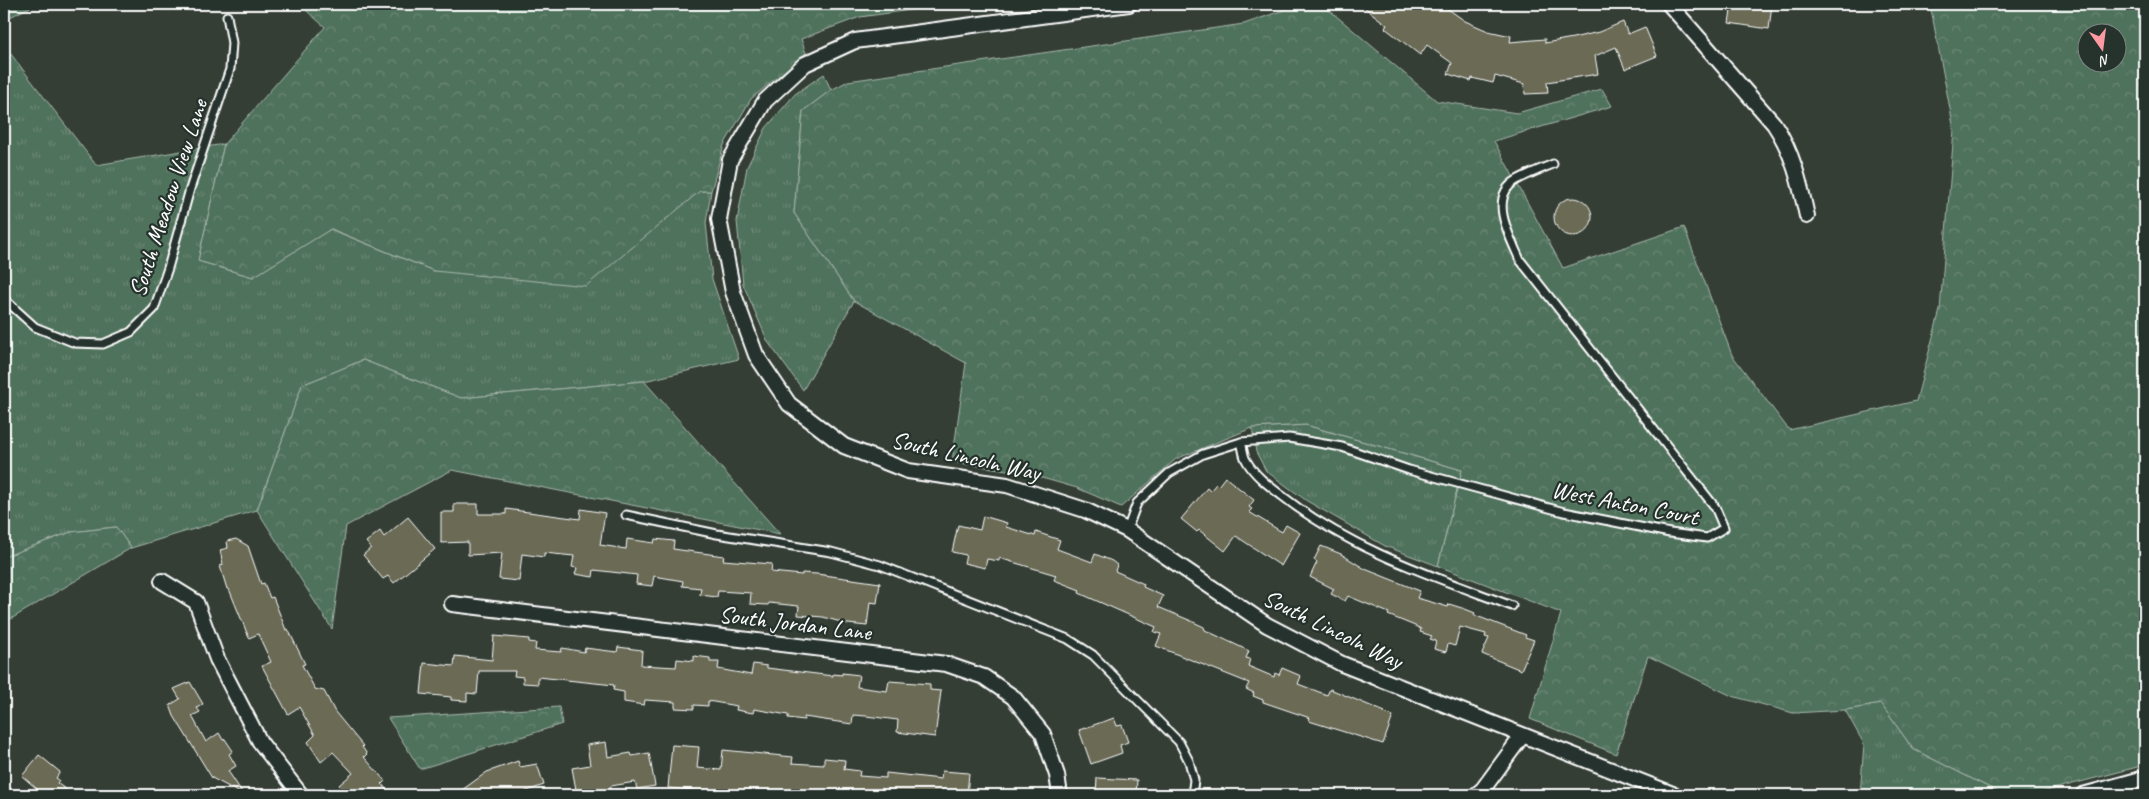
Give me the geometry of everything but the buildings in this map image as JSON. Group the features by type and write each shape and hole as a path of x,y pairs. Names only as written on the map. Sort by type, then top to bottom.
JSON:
{"street":[{"name":"South Lincoln Way","path":"1129,4 855,41 805,64 765,101 730,160 719,219 733,292 756,355 789,404 844,446 908,471 1007,485 1085,510 1127,530 1275,629 1342,664 1675,795"},
{"path":"1669,4 1782,134 1797,174 1807,216"},
{"path":"162,581 196,602 217,659 260,742 301,795"},
{"name":"South Jordan Lane","path":"452,604 946,664 984,677 1014,697 1043,734 1057,775 1060,795"},
{"path":"1476,795 1483,789 1522,736"},
{"path":"2083,795 2145,778"}],"lane":[{"name":"South Meadow View Lane","path":"4,299 35,327 75,343 103,344 131,332 154,309 168,268 190,189 230,69 232,43 227,16"},
{"name":"West Anton Court","path":"1127,530 1138,503 1169,473 1202,454 1241,442 1290,438 1342,447 1409,470 1555,510 1670,533 1707,538 1724,528 1714,507 1520,260 1506,229 1502,209 1504,195 1515,181 1553,164"},
{"path":"1241,442 1246,460 1264,482 1296,507 1353,542 1424,573 1512,606"},
{"path":"626,515 717,534 831,552 880,565 1068,639 1093,655 1179,742 1189,761 1194,780 1192,795"}],"green space":[{"path":"4,4 36,4 4,20"},
{"path":"299,4 955,4 860,17 801,39 806,53 751,99 724,145 711,191 700,191 586,286 434,271 331,229 253,277 198,261 224,144 325,27"},
{"path":"1295,4 1322,4 1437,101 1517,113 1602,89 1612,106 1494,141 1563,268 1684,227 1732,355 1789,430 1916,401 1940,310 1954,130 1930,4 2145,4 2145,765 2031,795 2004,795 1913,749 1881,704 1845,710 1793,713 1732,696 1648,656 1616,754 1530,719 1561,613 1438,566 1462,470 1306,425 1252,428 1176,459 1121,507 1077,488 1021,472 952,462 966,363 854,301 794,213 803,111 831,90 848,81 1244,24 1284,10"},
{"path":"4,45 96,165 224,144 198,261 253,277 330,229 434,271 700,191 711,191 706,223 712,279 739,359 644,381 461,398 363,360 302,385 257,510 131,548 116,527 71,532 4,557"},
{"path":"824,74 831,90 803,111 794,213 854,301 803,390 768,342 743,284 737,221 747,167 766,128 795,94"},
{"path":"363,360 461,398 644,381 780,534 452,470 346,526 332,629 257,510 302,385"},
{"path":"1306,425 1462,470 1438,566 1385,546 1307,501 1266,471 1256,452 1252,428"},
{"path":"116,527 131,548 4,623 4,557 71,532"},
{"path":"1881,704 1913,749 2004,795 1860,795 1864,744 1845,710"},
{"path":"559,707 562,724 420,769 388,718"}]}
